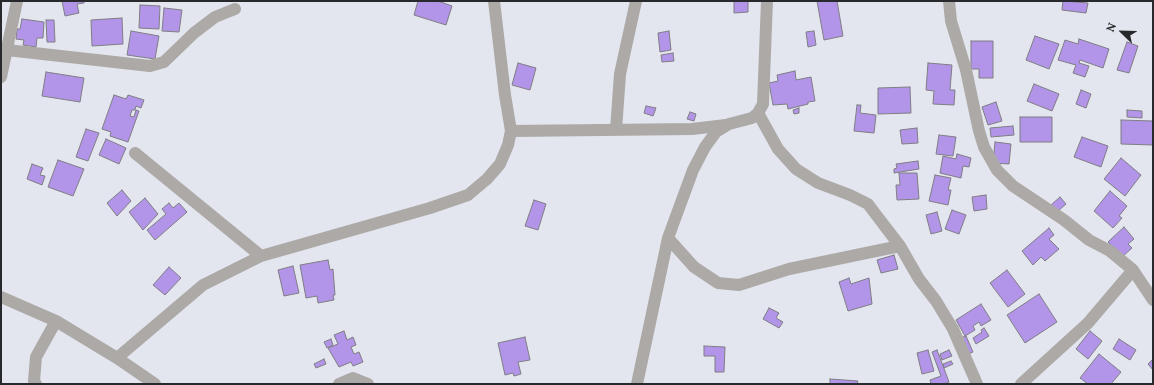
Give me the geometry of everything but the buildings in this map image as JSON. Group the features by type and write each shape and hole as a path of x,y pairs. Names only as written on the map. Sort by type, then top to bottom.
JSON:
{"street":[{"path":"1,76 17,1"},
{"path":"117,358 203,285 261,256 430,208 468,195 487,179 500,164 508,145 511,131 493,1"},
{"path":"616,130 620,74 632,13 636,1"},
{"path":"511,131 692,129 729,124 752,118 758,114 763,104 768,1"},
{"path":"949,1 951,21 966,70 979,131 984,147 997,170 1014,186 1064,220 1089,240 1110,252 1133,270 1153,300"},
{"path":"7,50 150,66 164,62 204,25 214,18 235,8"},
{"path":"758,114 778,149 796,169 818,183 850,195 868,204 900,246 919,279 936,301 953,330 977,384"},
{"path":"637,384 668,238 693,170 705,147 716,132 729,124"},
{"path":"135,153 261,256"},
{"path":"668,238 694,267 718,283 739,285 789,268 900,246"},
{"path":"1021,384 1088,323 1133,270"},
{"path":"1,297 56,321 117,358 155,384"},
{"path":"36,384 34,381 36,357 56,321"},
{"path":"338,384 353,378 368,384"}]}
